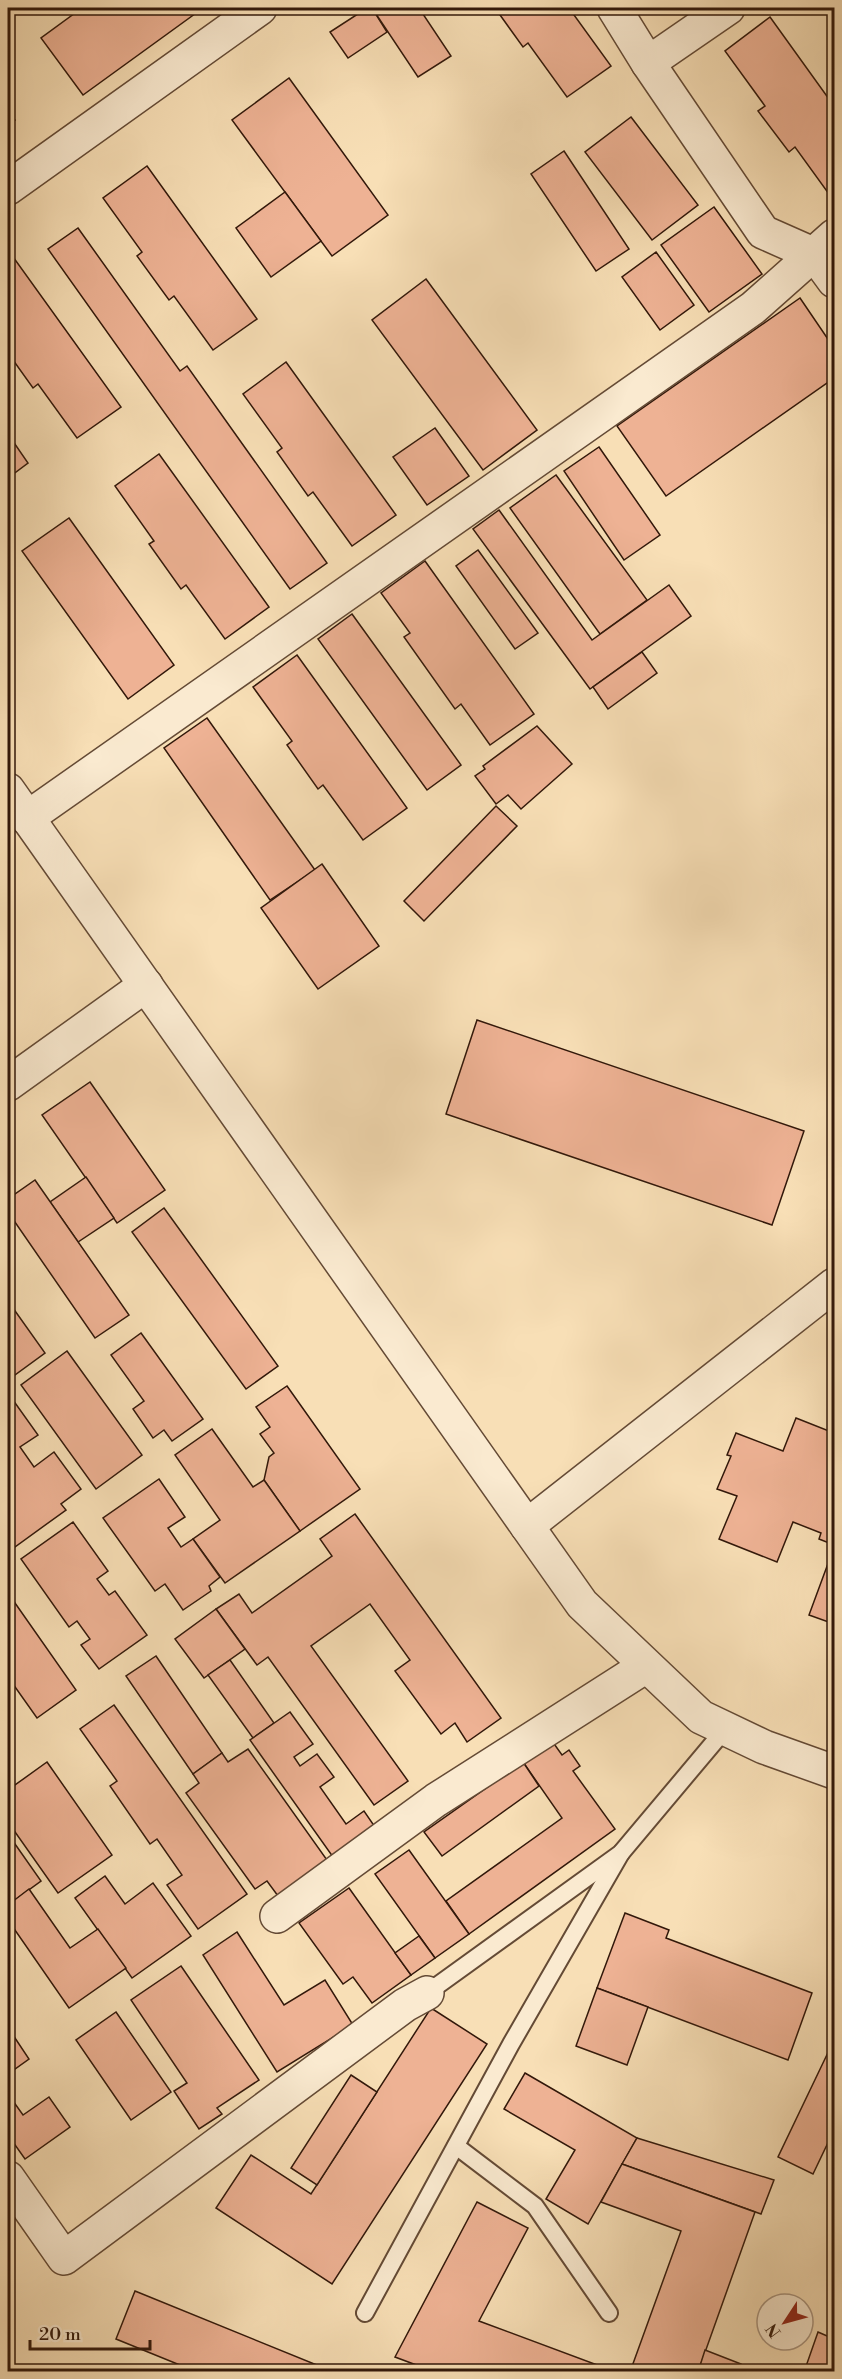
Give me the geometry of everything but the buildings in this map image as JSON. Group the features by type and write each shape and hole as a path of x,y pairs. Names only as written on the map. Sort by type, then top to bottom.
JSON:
{"street":[{"path":"8,188 261,8"},
{"path":"614,8 648,63 763,232 825,246"},
{"path":"648,63 728,8"},
{"path":"825,246 834,280"},
{"path":"27,818 753,308 825,246"},
{"path":"8,790 582,1604 701,1717 764,1747 834,1772"},
{"path":"8,1084 146,985"},
{"path":"527,1526 834,1285"},
{"path":"277,1916 436,1800 646,1666"},
{"path":"8,2178 64,2258 405,2005 427,1993"}],"lane":[{"path":"365,2313 511,2044 621,1853 726,1728"},
{"path":"427,1993 621,1853"},
{"path":"456,2146 535,2206 609,2313"}]}
